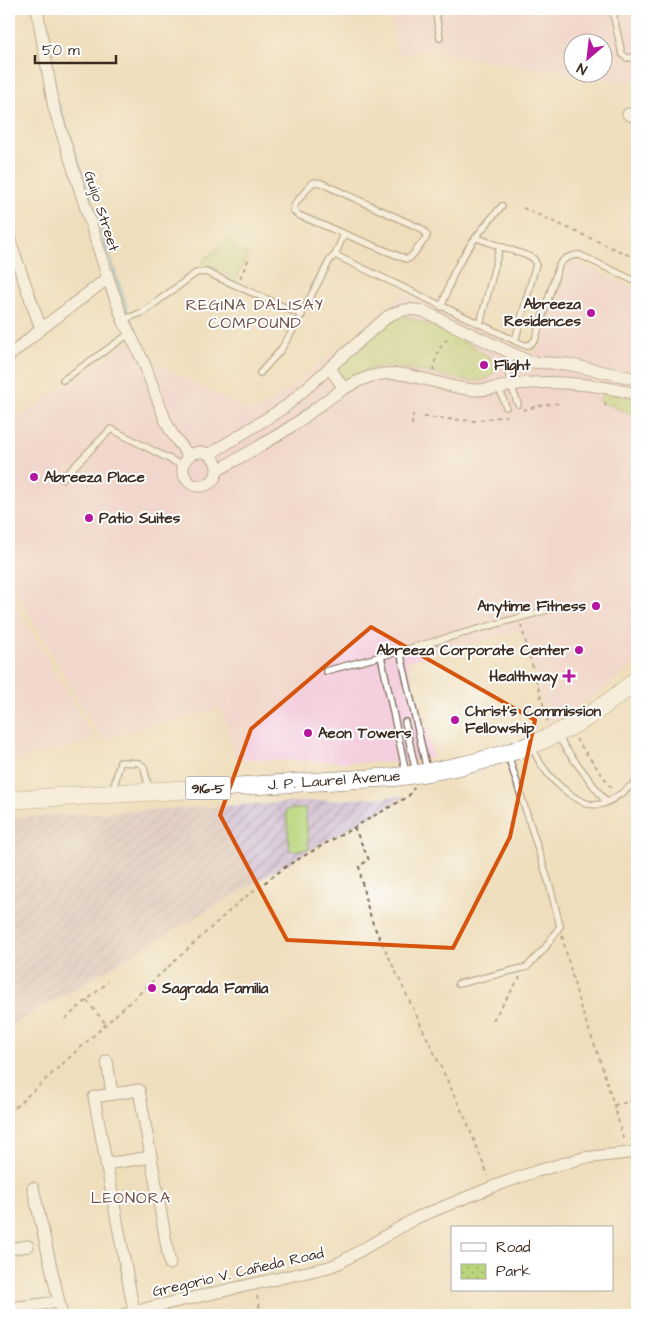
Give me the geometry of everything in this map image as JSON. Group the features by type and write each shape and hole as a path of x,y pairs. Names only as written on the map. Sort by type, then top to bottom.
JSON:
{"main road":[{"name":"J. P. Laurel Avenue","path":"9,800 417,774 475,763 531,744 608,703 634,686"}],"street":[{"name":"Guijo Street","path":"37,9 51,96 108,278 123,320 144,363 166,422 186,461"},
{"path":"9,239 41,329"},
{"path":"9,356 108,278"},
{"path":"210,454 285,407 387,317 404,309 423,311 511,354 537,364 567,364 637,379"},
{"path":"330,368 344,388"},
{"path":"218,470 280,434 344,388 373,375 388,373 476,390 505,386 560,383 593,386 637,394"},
{"path":"199,451 210,454 217,464 218,470 214,479 197,485 188,481 185,476 186,461 199,451"},
{"path":"107,1062 112,1094"},
{"path":"128,1313 94,1097 138,1090 170,1264"},
{"name":"Gregorio V. Cañeda Road","path":"128,1313 317,1270 341,1262 416,1218 492,1187 582,1158 632,1152"},
{"path":"106,1164 151,1157"},
{"path":"33,1188 62,1315"},
{"path":"9,1249 28,1246"},
{"path":"9,1308 59,1302"}],"lane":[{"path":"435,9 440,38"},
{"path":"612,9 622,54 627,58 637,57"},
{"path":"312,183 321,183 422,230 427,235 408,259 344,234 298,215 293,210 295,204 312,183"},
{"path":"441,306 454,273 477,238 502,206"},
{"path":"260,373 280,351 302,315 330,260 335,255 344,234"},
{"path":"477,238 531,257 536,264 515,341"},
{"path":"480,324 500,246"},
{"path":"335,255 515,341 529,345 535,340 559,265 565,259 580,255 637,282"},
{"path":"123,320 143,312 196,274 210,272 302,315"},
{"path":"63,380 129,334"},
{"path":"506,407 505,386 511,354"},
{"path":"505,386 518,404"},
{"path":"62,479 111,429 186,461"},
{"path":"326,671 565,606"},
{"path":"400,651 417,774"},
{"path":"381,656 417,774"},
{"path":"406,722 417,774"},
{"path":"558,729 566,749 606,802"},
{"path":"531,744 544,768 569,793 586,804 600,805 617,796 637,781"},
{"path":"458,984 527,967 545,948 560,926 507,752"},
{"path":"112,794 120,762 139,763 144,767 150,792"}],"path":[{"path":"523,208 637,259"},
{"path":"237,285 250,256"},
{"path":"431,381 437,354 442,344 448,339 465,332"},
{"path":"605,406 607,399"},
{"path":"517,412 542,405 562,403"},
{"path":"412,425 413,414"},
{"path":"424,417 474,421 501,418 509,415"},
{"path":"519,619 558,729 617,796"},
{"path":"9,1113 200,936 263,883 288,865 408,797 415,787 417,774"},
{"path":"354,827 369,860 360,866 365,898 373,924 467,1122 492,1187"},
{"path":"560,926 580,1006 599,1056 614,1106 632,1152"},
{"path":"493,1020 527,967"},
{"path":"65,1019 108,982"},
{"path":"87,1001 106,1024"},
{"path":"614,1106 637,1100"},
{"path":"254,1284 261,1315"}],"highlighted area":[{"path":"371,627 535,720 510,837 453,948 287,940 220,815 251,729"}],"shaded area":[{"path":"390,9 637,9 637,84 614,80 614,32 564,32 564,73 426,50 398,55"},
{"path":"577,262 637,290 637,662 600,692 548,723 522,630 407,661 433,757 422,759 394,763 236,759 221,708 101,739 9,579 9,424 137,336 149,360 254,413 294,385 404,294 536,355 565,267"},
{"path":"9,594 94,739 9,763"},
{"path":"406,796 312,849 9,1027 9,818"}],"green space":[{"path":"229,238 238,250 248,255 236,280 201,262"},
{"path":"403,316 422,322 480,350 494,362 494,371 491,377 481,381 471,381 408,369 383,367 369,369 345,381 337,369 378,331 395,319"},
{"path":"603,393 637,399 637,416 598,401"},
{"path":"305,808 309,849 290,851 286,810"}],"waterway":[{"path":"59,104 130,319 141,341"}],"place":[{"name":"Abreeza Residences","path":"591,313"},
{"name":"Flight","path":"484,365"},
{"name":"Abreeza Place","path":"34,477"},
{"name":"Patio Suites","path":"89,518"},
{"name":"Anytime Fitness","path":"596,606"},
{"name":"Abreeza Corporate Center","path":"579,650"},
{"name":"Healthway","path":"569,676"},
{"name":"Christ's Commission Fellowship","path":"455,720"},
{"name":"Aeon Towers","path":"308,733"},
{"name":"Sagrada Familia","path":"152,988"}],"district":[{"name":"REGINA DALISAY COMPOUND","path":"255,313"},
{"name":"LEONORA","path":"131,1197"}]}
